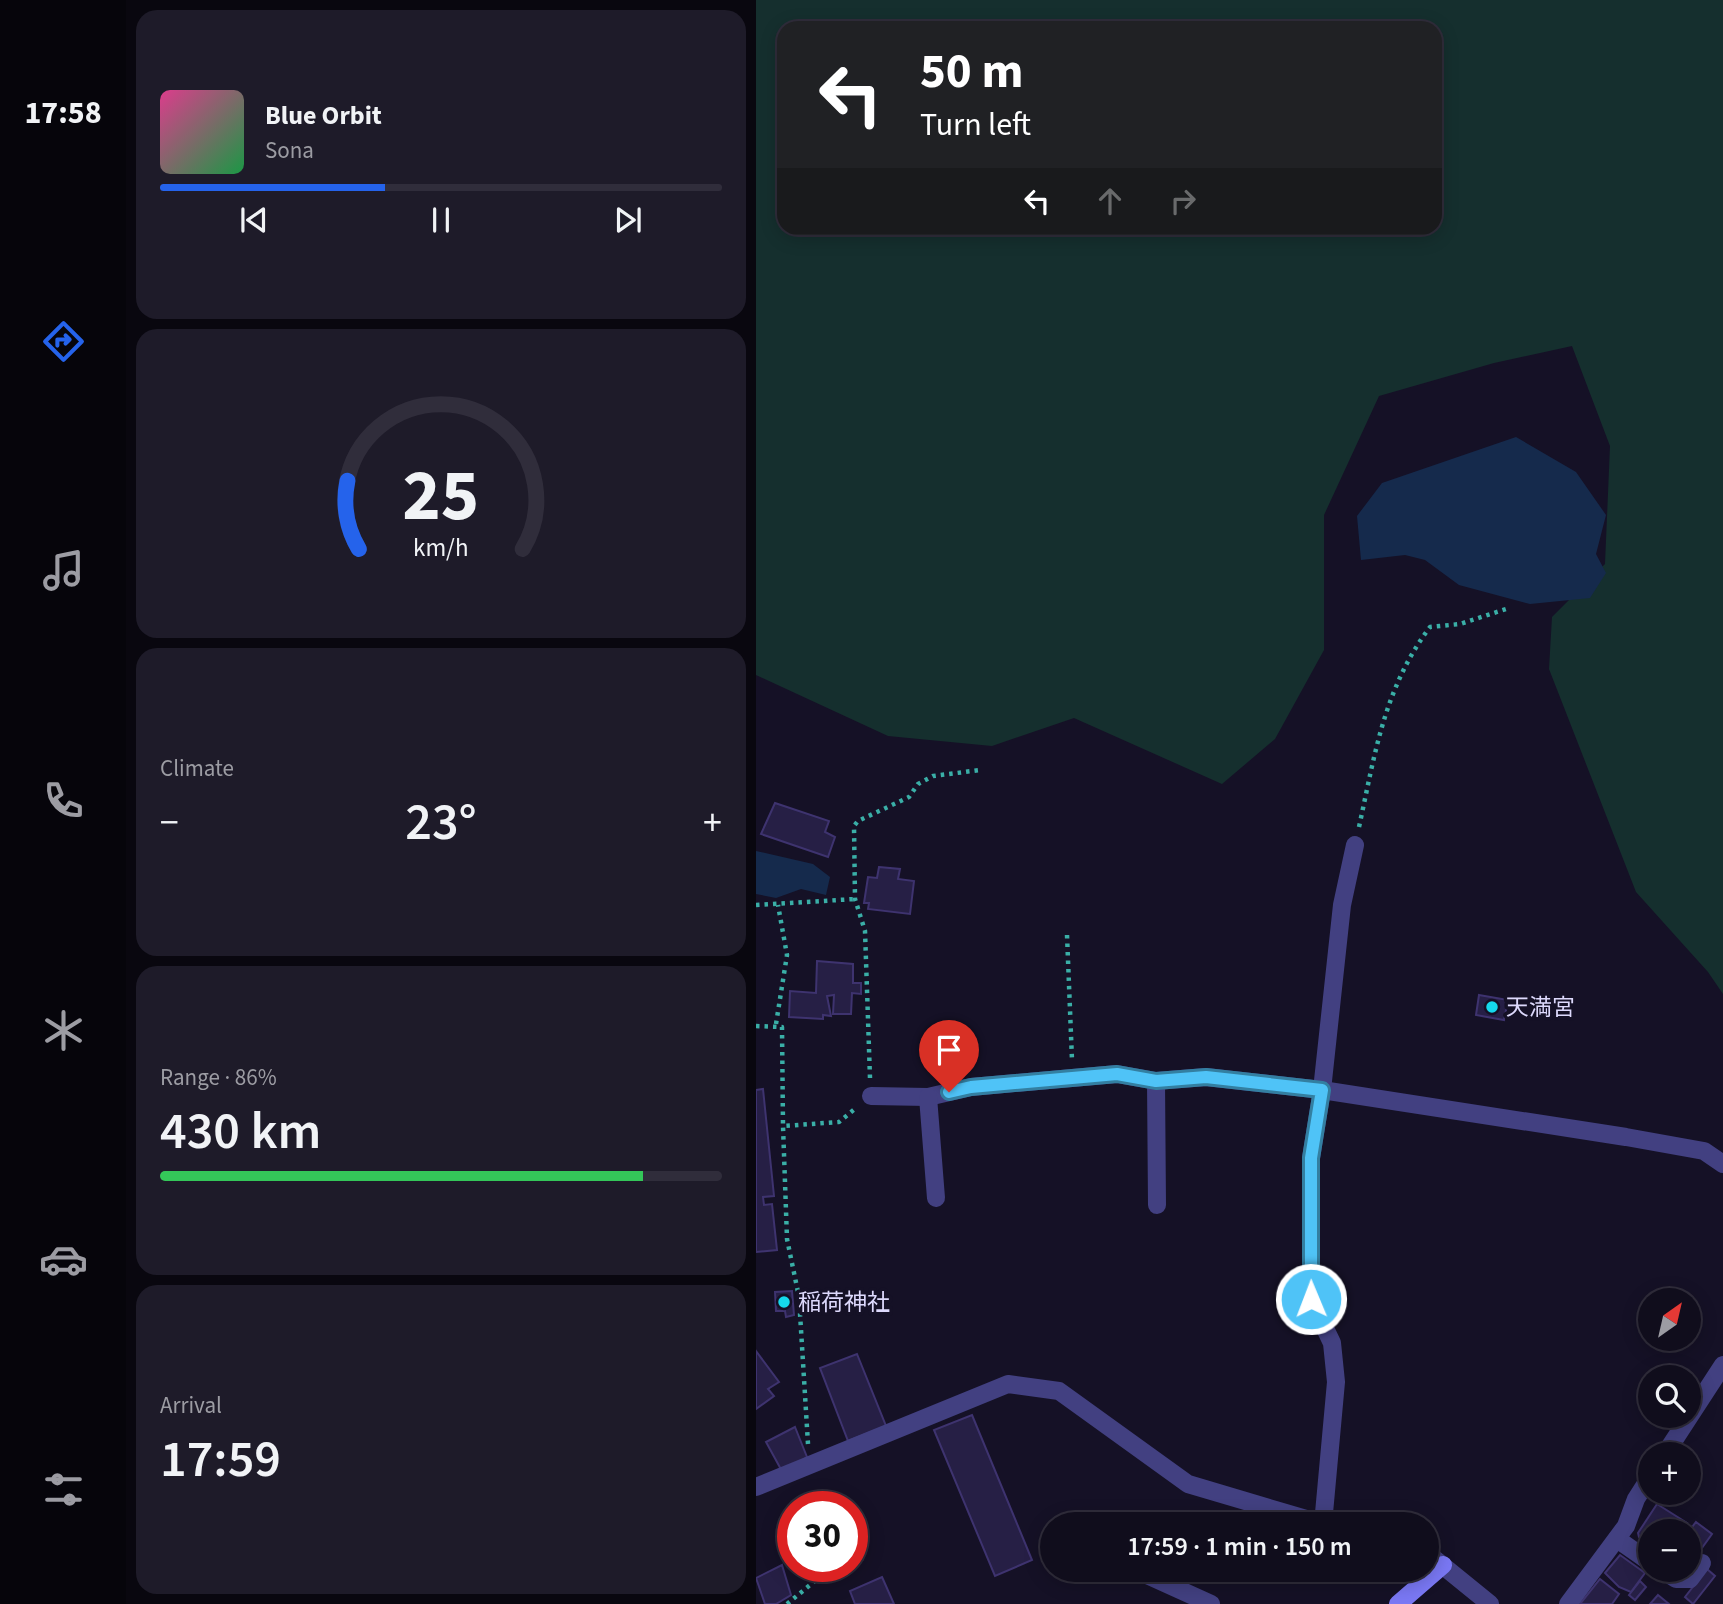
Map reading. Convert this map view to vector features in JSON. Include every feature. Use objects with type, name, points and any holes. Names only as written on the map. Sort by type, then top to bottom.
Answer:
[{"type":"street","points":[[1324,1512],[1336,1382],[1332,1343],[1311,1299],[1311,1158],[1322,1090],[1342,905],[1355,845]]},
{"type":"street","points":[[870,1096],[928,1097],[971,1087],[1117,1074],[1156,1081],[1206,1077],[1322,1090],[1626,1137],[1704,1152],[1723,1164]]},
{"type":"street","points":[[1156,1081],[1157,1205]]},
{"type":"street","points":[[928,1097],[936,1198]]},
{"type":"street","points":[[1673,1442],[1723,1365]]},
{"type":"street","points":[[756,1487],[1008,1384],[1059,1391],[1188,1484],[1282,1512]]},
{"type":"street","points":[[1568,1604],[1617,1539],[1638,1500]]},
{"type":"street","points":[[1617,1539],[1638,1554]]},
{"type":"street","points":[[1439,1562],[1490,1604]]},
{"type":"street","points":[[1398,1604],[1443,1565]]},
{"type":"street","points":[[1162,1582],[1211,1604]]},
{"type":"path","points":[[1355,845],[1386,706],[1422,638],[1430,627],[1460,624],[1506,609]]},
{"type":"path","points":[[783,1126],[839,1122],[870,1096],[864,931],[855,899],[856,848],[852,832],[858,821],[909,797],[918,784],[933,776],[980,770]]},
{"type":"path","points":[[756,905],[855,899]]},
{"type":"path","points":[[776,1024],[787,955],[778,905]]},
{"type":"path","points":[[1067,935],[1072,1078]]},
{"type":"path","points":[[756,1026],[776,1024],[782,1027],[787,1239],[799,1297],[810,1466]]},
{"type":"path","points":[[787,1604],[814,1582]]},
{"type":"green space","points":[[756,0],[1723,0],[1723,994],[1708,972],[1636,892],[1549,669],[1552,617],[1605,564],[1610,446],[1572,346],[1494,363],[1379,396],[1324,515],[1324,650],[1275,739],[1222,784],[1074,718],[992,746],[888,736],[756,675]]},
{"type":"water","points":[[1516,437],[1576,472],[1606,515],[1596,554],[1606,573],[1590,598],[1530,604],[1459,585],[1425,560],[1405,555],[1361,560],[1357,516],[1382,483]]},
{"type":"water","points":[[756,851],[813,864],[830,877],[826,895],[801,889],[776,898],[756,894]]},
{"type":"building","points":[[775,803],[829,821],[825,832],[835,837],[828,857],[761,834]]},
{"type":"building","points":[[879,867],[900,869],[898,879],[914,881],[910,914],[868,909],[869,903],[864,903],[868,877],[877,878]]},
{"type":"building","points":[[817,961],[853,964],[853,983],[861,983],[861,994],[852,993],[851,1014],[833,1014],[834,995],[827,996],[831,1016],[823,1015],[823,1019],[789,1017],[790,991],[816,993]]},
{"type":"building","name":"天満宮","points":[[1479,995],[1508,1000],[1504,1020],[1476,1015]]},
{"type":"building","points":[[763,1089],[774,1196],[763,1197],[764,1205],[772,1204],[777,1250],[756,1252],[756,1090]]},
{"type":"building","name":"稲荷神社","points":[[792,1291],[794,1315],[786,1317],[785,1311],[776,1311],[775,1292]]},
{"type":"building","points":[[756,1351],[779,1382],[768,1389],[774,1396],[756,1409]]},
{"type":"building","points":[[857,1354],[886,1426],[848,1441],[820,1368]]},
{"type":"building","points":[[972,1415],[1032,1560],[995,1576],[934,1430]]},
{"type":"building","points":[[795,1427],[807,1457],[783,1473],[766,1442]]},
{"type":"building","points":[[1659,1505],[1681,1519],[1647,1519]]},
{"type":"building","points":[[1701,1526],[1712,1534],[1701,1549]]},
{"type":"building","points":[[1620,1555],[1638,1568],[1638,1582],[1631,1592],[1619,1587],[1605,1573]]},
{"type":"building","points":[[777,1568],[777,1582],[787,1582],[791,1595],[776,1604],[765,1604],[756,1578]]},
{"type":"building","points":[[1707,1569],[1715,1576],[1693,1604],[1685,1597],[1697,1582],[1701,1582],[1701,1577]]},
{"type":"building","points":[[882,1577],[894,1604],[855,1604],[850,1591]]},
{"type":"building","points":[[1600,1579],[1619,1594],[1612,1604],[1580,1604]]},
{"type":"building","points":[[1639,1582],[1646,1587],[1635,1600],[1629,1595]]},
{"type":"building","points":[[1658,1595],[1669,1604],[1650,1604]]},
{"type":"place","name":"天満宮","points":[[1492,1007]]},
{"type":"place","name":"稲荷神社","points":[[784,1302]]},
{"type":"route","points":[[949,1092],[971,1087],[1117,1074],[1156,1081],[1206,1077],[1322,1090],[1311,1158],[1311,1299]]}]
